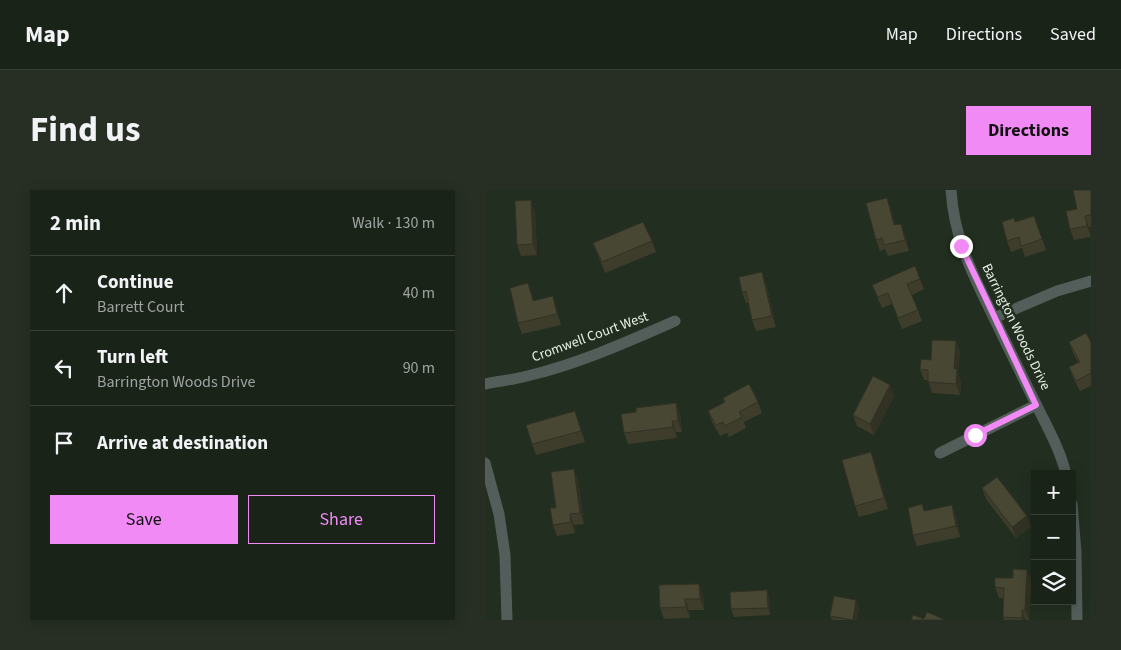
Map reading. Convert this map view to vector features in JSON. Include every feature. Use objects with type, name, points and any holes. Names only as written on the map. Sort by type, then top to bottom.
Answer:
[{"type":"street","name":"Barrington Woods Drive","points":[[951,190],[953,215],[961,246],[1054,440],[1065,470]]},
{"type":"street","points":[[994,318],[1057,292],[1091,281]]},
{"type":"street","name":"Cromwell Court West","points":[[485,384],[526,377],[566,365],[611,349],[675,320]]},
{"type":"street","points":[[940,453],[1036,405]]},
{"type":"street","points":[[485,462],[499,514],[505,555],[507,620]]},
{"type":"street","points":[[1073,515],[1076,552],[1077,620]]},
{"type":"building","points":[[1073,190],[1091,190],[1091,215],[1085,216],[1087,226],[1070,229],[1066,211],[1077,209]]},
{"type":"building","points":[[887,198],[894,225],[901,224],[905,240],[884,245],[882,238],[876,240],[866,203]]},
{"type":"building","points":[[531,200],[533,244],[517,245],[515,201]]},
{"type":"building","points":[[1034,216],[1042,239],[1021,246],[1019,237],[1007,241],[1002,222],[1014,218],[1015,222]]},
{"type":"building","points":[[643,222],[652,241],[602,262],[593,243]]},
{"type":"building","points":[[915,266],[920,279],[907,284],[918,310],[898,318],[888,293],[878,297],[872,285]]},
{"type":"building","points":[[762,272],[772,316],[752,320],[746,291],[742,292],[739,277]]},
{"type":"building","points":[[528,283],[533,301],[553,296],[557,314],[518,323],[510,288]]},
{"type":"building","points":[[1086,333],[1091,342],[1091,373],[1076,381],[1069,367],[1080,362],[1069,342]]},
{"type":"building","points":[[932,340],[956,341],[954,369],[957,369],[956,384],[928,382],[928,370],[920,369],[921,359],[931,360]]},
{"type":"building","points":[[873,376],[890,385],[870,424],[853,415]]},
{"type":"building","points":[[749,384],[758,402],[739,412],[742,417],[725,426],[723,422],[716,425],[708,411],[725,402],[723,398]]},
{"type":"building","points":[[676,403],[678,421],[672,421],[673,427],[624,433],[621,414],[636,412],[636,408]]},
{"type":"building","points":[[575,411],[581,431],[532,444],[526,425]]},
{"type":"building","points":[[871,452],[884,498],[855,506],[842,460]]},
{"type":"building","points":[[574,469],[580,513],[570,514],[571,522],[553,525],[550,508],[556,508],[551,472]]},
{"type":"building","points":[[997,477],[1027,516],[1012,527],[982,488]]},
{"type":"building","points":[[922,504],[924,511],[952,505],[956,526],[913,535],[908,508]]},
{"type":"building","points":[[1013,569],[1027,570],[1025,610],[1022,610],[1022,618],[1003,617],[1004,588],[995,587],[995,578],[1013,578]]},
{"type":"building","points":[[699,584],[700,599],[685,599],[686,607],[660,608],[659,585]]},
{"type":"building","points":[[767,590],[768,608],[731,609],[730,592]]},
{"type":"building","points":[[834,596],[856,600],[853,620],[830,616]]},
{"type":"building","points":[[927,612],[943,619],[911,620],[913,615],[924,619]]},
{"type":"route","points":[[961,246],[1036,405],[975,435]]}]
